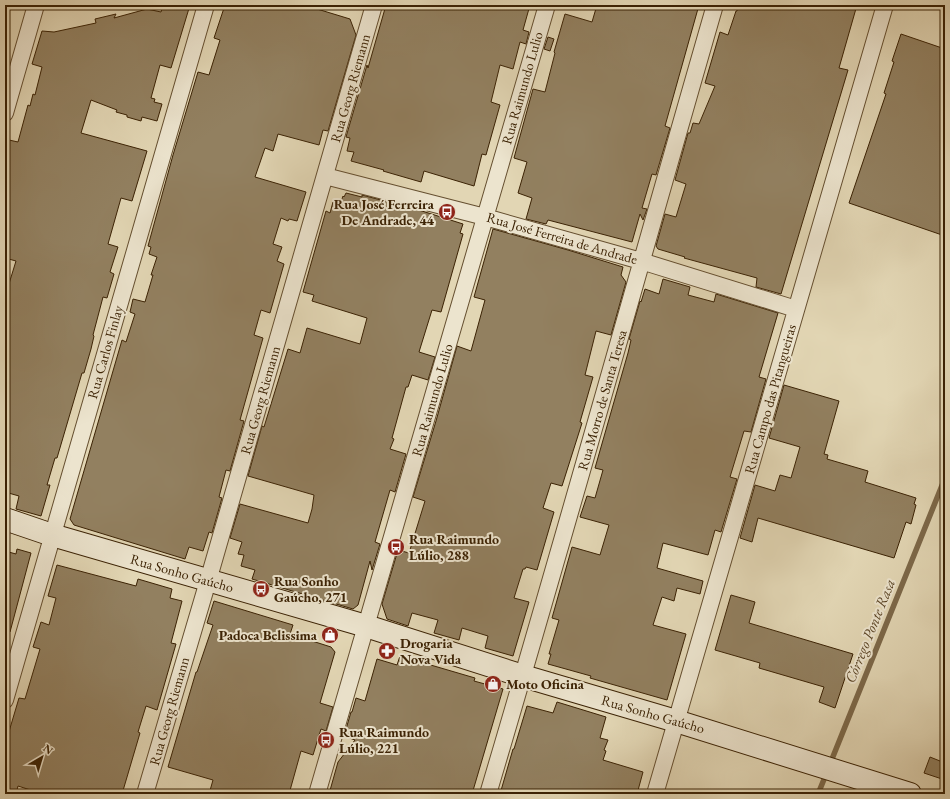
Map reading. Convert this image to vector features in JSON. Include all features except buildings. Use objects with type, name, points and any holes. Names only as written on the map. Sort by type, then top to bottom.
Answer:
[{"type":"street","points":[[5,114],[36,5]]},
{"type":"street","name":"Rua Carlos Finlay","points":[[5,700],[206,5]]},
{"type":"street","name":"Rua Raimundo Lulio","points":[[317,794],[547,5]]},
{"type":"street","name":"Rua Morro de Santa Teresa","points":[[488,794],[641,260],[716,5]]},
{"type":"street","name":"Rua Campo das Pitangueiras","points":[[655,794],[885,5]]},
{"type":"street","name":"Rua Georg Riemann","points":[[145,794],[325,176],[368,6]]},
{"type":"street","name":"Rua José Ferreira de Andrade","points":[[325,176],[485,217],[641,260],[796,310]]},
{"type":"street","name":"Rua Sonho Gaúcho","points":[[5,519],[52,535],[366,626],[523,676],[676,721],[910,794]]},
{"type":"waterway","name":"Córrego Ponte Rasa","points":[[830,764],[945,478]]},
{"type":"waterway","name":"Córrego Ponte Rasa","points":[[818,794],[827,772]]},
{"type":"place","name":"Rua José Ferreira De Andrade, 44","points":[[447,212]]},
{"type":"place","name":"Rua Raimundo Lúlio, 288","points":[[396,547]]},
{"type":"place","name":"Rua Sonho Gaúcho, 271","points":[[261,589]]},
{"type":"place","name":"Padoca Belissima","points":[[330,635]]},
{"type":"place","name":"Drogaria Nova Vida","points":[[387,651]]},
{"type":"place","name":"Moto Oficina","points":[[493,684]]},
{"type":"place","name":"Rua Raimundo Lúlio, 221","points":[[326,740]]}]
